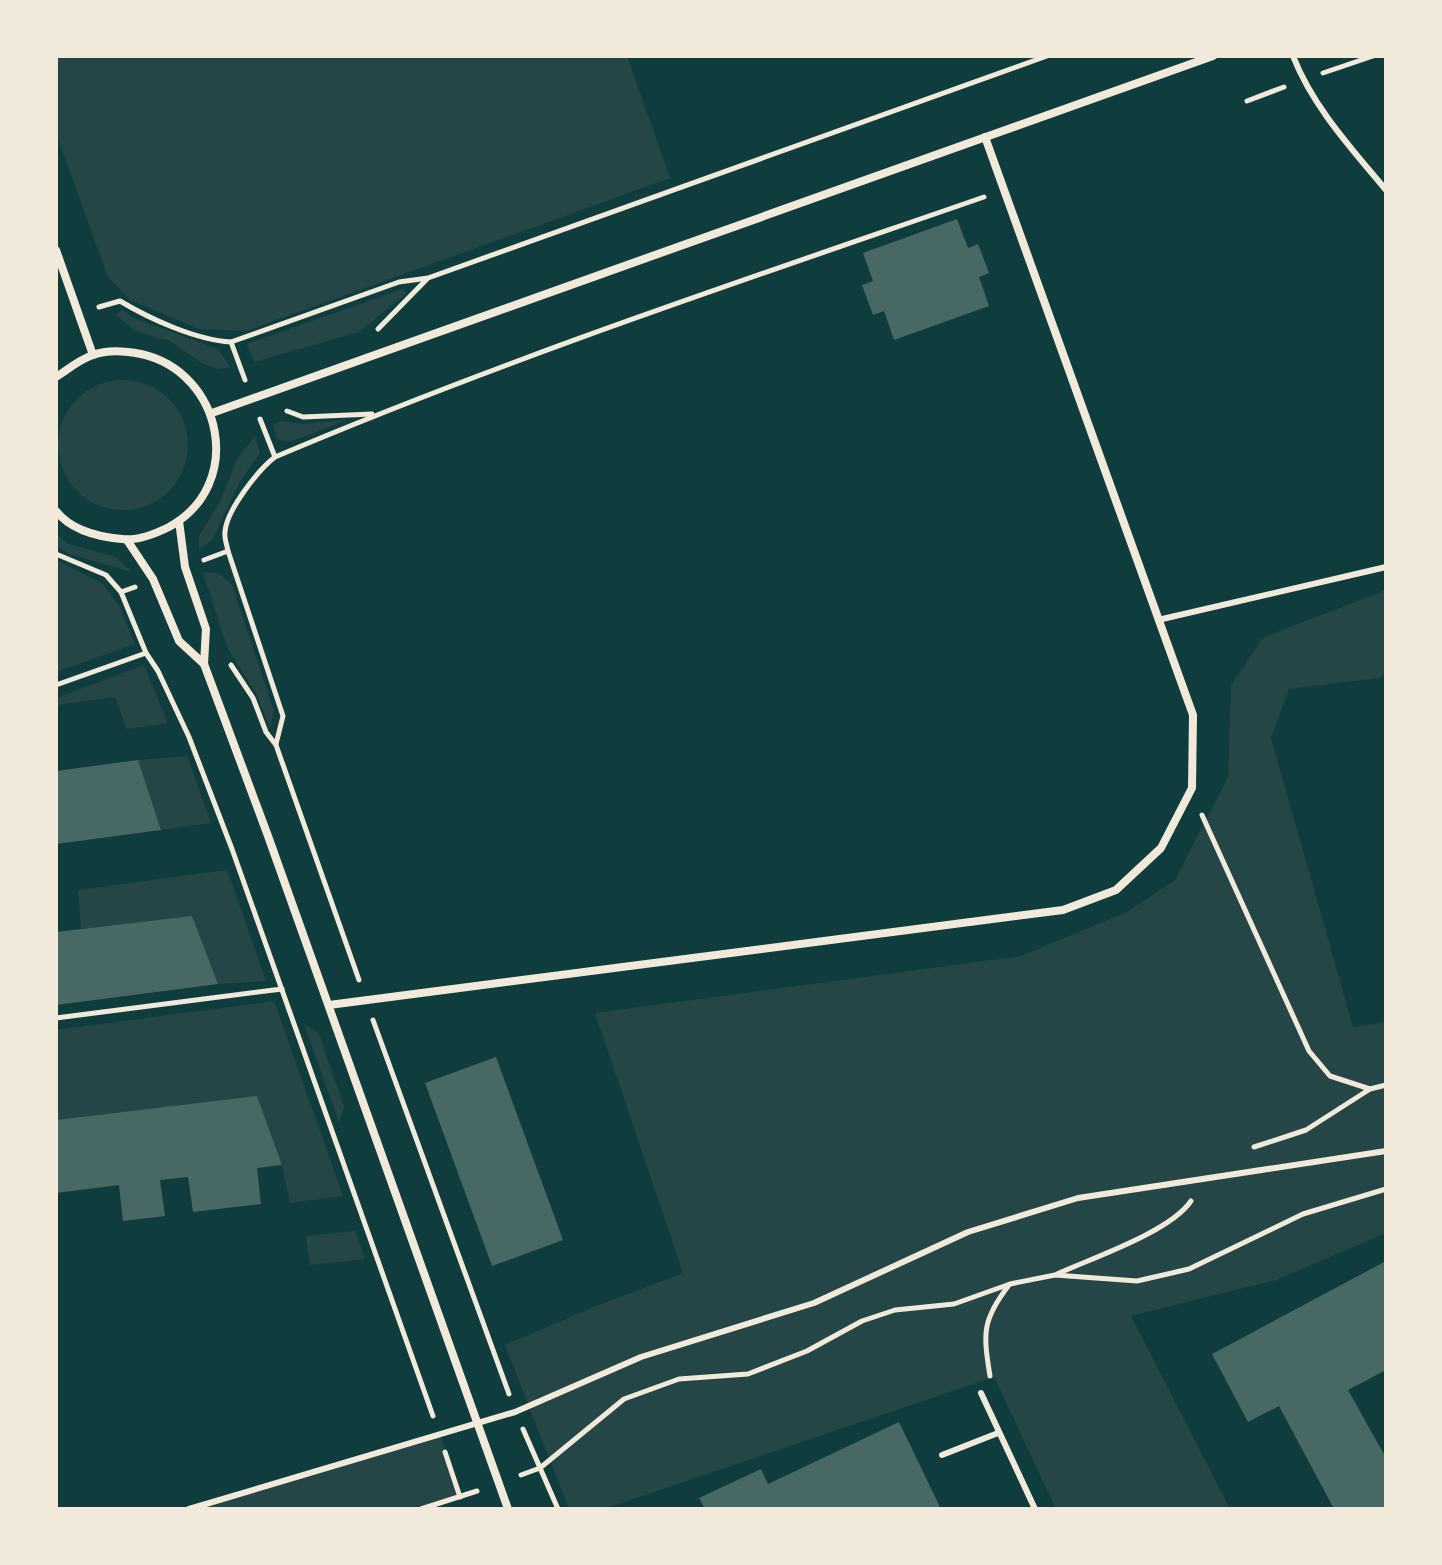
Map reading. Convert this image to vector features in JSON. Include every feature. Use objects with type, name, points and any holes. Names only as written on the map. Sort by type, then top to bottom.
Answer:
[{"type":"street","points":[[212,413],[1213,56]]},
{"type":"street","points":[[329,1005],[1063,910],[1116,890],[1161,848],[1192,788],[1193,715],[985,137]]},
{"type":"street","points":[[56,250],[93,355]]},
{"type":"street","points":[[56,377],[93,355],[124,350],[160,358],[193,382],[212,413],[217,445],[212,475],[198,502],[179,521],[154,534],[127,540],[92,535],[56,511]]},
{"type":"street","points":[[179,521],[185,567],[206,629],[204,664],[508,1509]]},
{"type":"street","points":[[127,540],[153,579],[179,641],[204,664]]},
{"type":"lane","points":[[1293,56],[1303,80],[1332,124],[1386,190]]},
{"type":"lane","points":[[1158,620],[1386,567]]},
{"type":"lane","points":[[189,1509],[515,1412],[641,1357],[814,1303],[968,1232],[1078,1198],[1386,1151]]},
{"type":"lane","points":[[981,1393],[1035,1509]]},
{"type":"lane","points":[[942,1455],[998,1433]]},
{"type":"path","points":[[79,314],[120,301],[140,313],[214,341],[231,342],[399,282],[428,278],[1047,56]]},
{"type":"path","points":[[276,745],[283,716],[228,551],[224,530],[246,487],[261,468],[275,457],[377,414],[1004,190]]},
{"type":"path","points":[[374,333],[428,278]]},
{"type":"path","points":[[231,342],[275,457]]},
{"type":"path","points":[[252,398],[303,417],[377,414]]},
{"type":"path","points":[[185,567],[228,551]]},
{"type":"path","points":[[56,554],[106,575],[121,592],[146,653],[158,671],[189,737],[282,989],[460,1497]]},
{"type":"path","points":[[121,592],[153,579]]},
{"type":"path","points":[[206,629],[241,678],[253,698],[266,732],[276,745],[515,1412],[558,1509]]},
{"type":"path","points":[[56,685],[146,653]]},
{"type":"path","points":[[1192,788],[1212,841],[1309,1051],[1330,1076],[1370,1089]]},
{"type":"path","points":[[56,1018],[282,989]]},
{"type":"path","points":[[421,1509],[540,1468],[624,1399],[679,1379],[748,1374],[807,1351],[862,1321],[895,1310],[954,1304],[1010,1284],[1055,1275],[1137,1281],[1189,1269],[1303,1214],[1386,1189]]},
{"type":"path","points":[[981,1393],[991,1386],[984,1339],[991,1309],[1010,1284]]},
{"type":"shaded area","points":[[56,56],[627,56],[670,178],[246,331],[199,329],[130,300],[108,277],[56,133]]},
{"type":"shaded area","points":[[402,289],[407,293],[359,332],[254,362],[247,344]]},
{"type":"shaded area","points":[[122,310],[134,318],[218,349],[230,367],[216,369],[170,341],[135,331],[116,315]]},
{"type":"shaded area","points":[[123,380],[148,385],[169,399],[183,420],[188,445],[183,470],[169,491],[148,505],[123,510],[98,505],[77,491],[63,470],[58,445],[63,420],[77,399],[98,385]]},
{"type":"shaded area","points":[[348,420],[289,442],[277,439],[273,425],[281,421],[302,424]]},
{"type":"shaded area","points":[[255,436],[260,453],[239,483],[213,539],[199,550],[199,536],[220,502],[237,459]]},
{"type":"shaded area","points":[[56,534],[69,544],[116,557],[132,572],[69,554],[56,546]]},
{"type":"shaded area","points":[[56,560],[103,584],[120,607],[135,644],[56,672]]},
{"type":"shaded area","points":[[203,573],[218,573],[232,585],[274,711],[270,729],[257,695],[228,649]]},
{"type":"shaded area","points":[[1386,590],[1386,672],[1379,678],[1289,689],[1271,738],[1353,1027],[1386,1022],[1386,1233],[1276,1280],[1131,1316],[1230,1509],[1056,1509],[994,1377],[604,1509],[569,1509],[505,1345],[683,1273],[595,1013],[1021,956],[1127,912],[1175,880],[1228,777],[1231,685],[1264,637]]},
{"type":"shaded area","points":[[144,665],[168,723],[127,729],[115,697],[56,705],[56,698]]},
{"type":"shaded area","points":[[187,756],[211,823],[161,830],[138,760]]},
{"type":"shaded area","points":[[227,870],[266,981],[218,984],[192,917],[81,929],[78,890]]},
{"type":"shaded area","points":[[274,1001],[343,1196],[290,1203],[282,1165],[257,1096],[56,1120],[56,1030]]},
{"type":"shaded area","points":[[304,1024],[319,1034],[344,1107],[339,1123]]},
{"type":"shaded area","points":[[355,1231],[365,1259],[310,1265],[306,1236]]},
{"type":"shaded area","points":[[440,1435],[460,1497],[421,1509],[189,1509]]},
{"type":"building","points":[[957,219],[968,248],[978,244],[989,273],[979,277],[989,306],[894,340],[884,311],[873,315],[862,285],[873,281],[863,253]]},
{"type":"building","points":[[138,760],[161,830],[56,844],[56,771]]},
{"type":"building","points":[[192,916],[218,984],[56,1005],[56,932]]},
{"type":"building","points":[[496,1057],[563,1240],[492,1266],[425,1083]]},
{"type":"building","points":[[257,1096],[282,1165],[257,1168],[261,1204],[193,1212],[188,1177],[160,1180],[165,1216],[123,1221],[119,1185],[56,1193],[56,1120]]},
{"type":"building","points":[[1386,1261],[1386,1370],[1348,1390],[1386,1458],[1386,1509],[1334,1509],[1279,1406],[1248,1422],[1212,1354]]},
{"type":"building","points":[[899,1422],[941,1509],[705,1509],[699,1498],[761,1469],[768,1484]]}]
